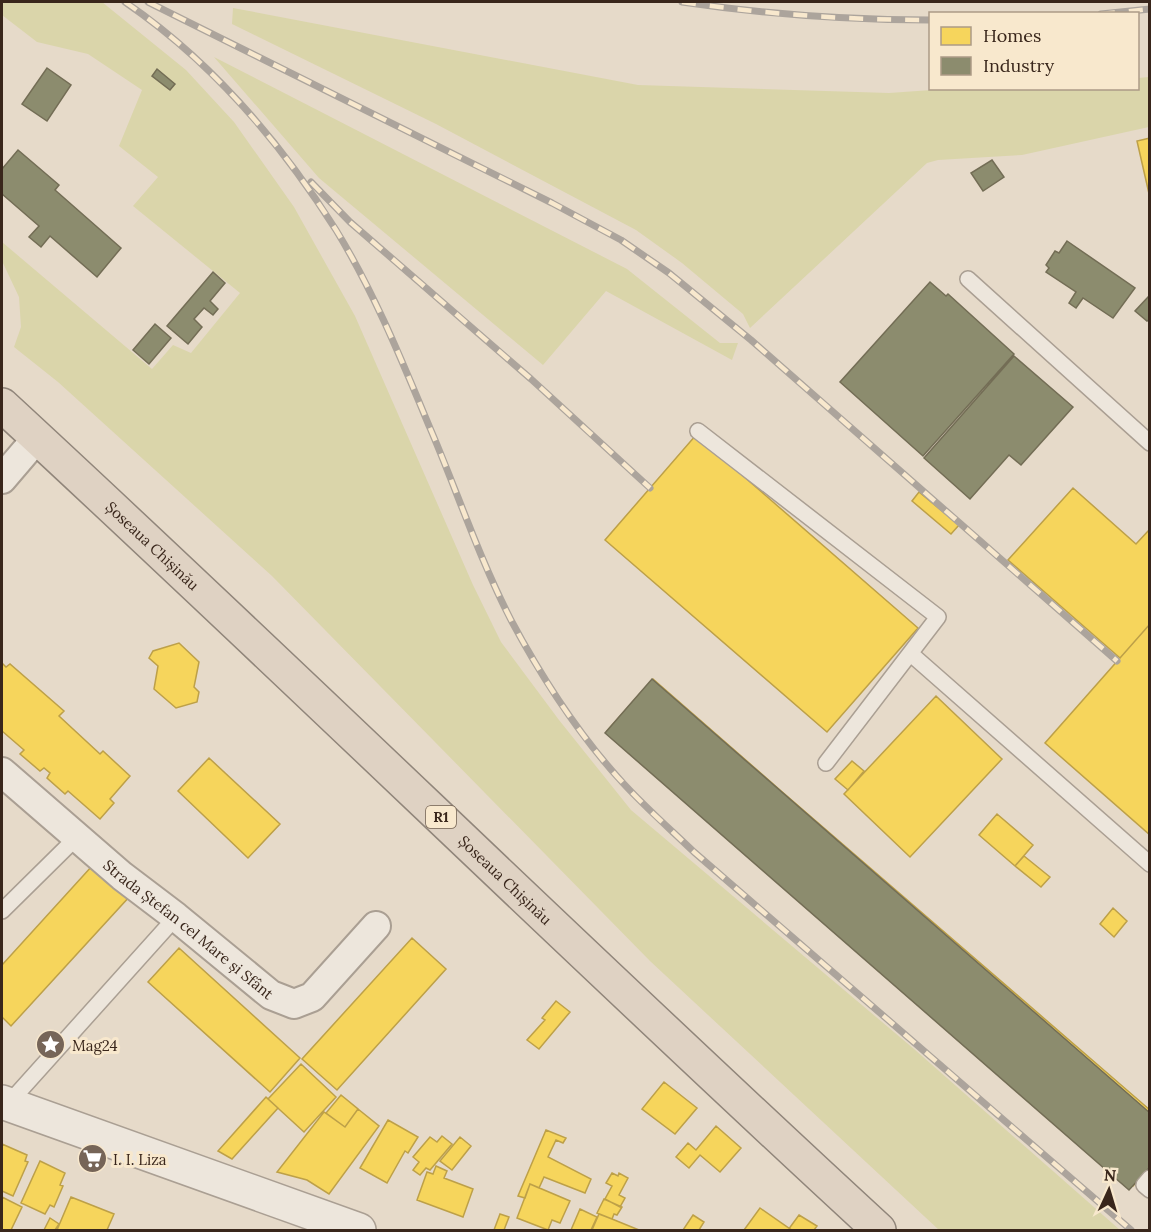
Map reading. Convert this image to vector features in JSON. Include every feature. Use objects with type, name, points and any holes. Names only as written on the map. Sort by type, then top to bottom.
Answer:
[{"type":"highway","name":"Șoseaua Chișinău","points":[[2,405],[243,628],[622,992],[879,1230]]},
{"type":"street","points":[[2,479],[37,438]]},
{"type":"street","name":"Strada Ștefan cel Mare și Sfânt","points":[[2,772],[123,876],[176,916],[271,995],[294,1004],[312,997],[376,926]]},
{"type":"street","points":[[5,1103],[359,1230]]},
{"type":"lane","points":[[968,279],[1149,443]]},
{"type":"lane","points":[[698,430],[938,617],[826,763]]},
{"type":"lane","points":[[911,654],[1149,864]]},
{"type":"lane","points":[[2,911],[77,837]]},
{"type":"lane","points":[[5,1103],[176,916]]},
{"type":"lane","points":[[1149,1178],[1144,1185],[1149,1190]]},
{"type":"shaded area","points":[[2,2],[102,2],[186,70],[234,122],[294,207],[355,316],[473,585],[501,642],[559,720],[631,810],[914,1049],[1120,1230],[939,1230],[650,961],[272,576],[58,382],[14,347],[21,327],[19,297],[2,261],[2,242],[152,369],[173,345],[191,353],[240,293],[133,206],[158,177],[119,146],[142,90],[88,54],[37,42],[2,15]]},
{"type":"shaded area","points":[[233,8],[638,85],[889,93],[932,90],[1139,90],[1139,78],[1149,77],[1149,127],[1022,155],[938,160],[927,163],[750,328],[743,314],[682,263],[636,230],[436,124],[232,24]]},
{"type":"shaded area","points":[[214,57],[627,269],[720,343],[738,343],[732,360],[606,291],[543,365],[319,178]]},
{"type":"building: Homes","points":[[1150,138],[1150,198],[1137,141]]},
{"type":"building: Homes","points":[[696,435],[918,628],[827,732],[605,540]]},
{"type":"building: Homes","points":[[1073,488],[1136,544],[1150,529],[1150,624],[1120,658],[1008,560]]},
{"type":"building: Homes","points":[[919,492],[959,525],[951,534],[912,501]]},
{"type":"building: Homes","points":[[1150,624],[1150,835],[1045,743]]},
{"type":"building: Homes","points":[[179,643],[199,662],[194,687],[199,692],[197,702],[176,708],[154,689],[158,666],[149,658],[153,651]]},
{"type":"building: Homes","points":[[2,663],[6,667],[10,664],[64,711],[59,716],[100,754],[103,751],[130,776],[110,799],[114,803],[100,819],[68,791],[65,794],[47,778],[50,773],[44,768],[40,771],[20,754],[24,750],[2,731]]},
{"type":"building: Homes","points":[[653,679],[780,790],[735,842],[607,731]]},
{"type":"building: Homes","points":[[936,696],[1002,759],[910,857],[844,794]]},
{"type":"building: Homes","points":[[209,758],[280,824],[248,858],[178,791]]},
{"type":"building: Homes","points":[[852,761],[864,771],[848,790],[835,779]]},
{"type":"building: Homes","points":[[780,790],[1150,1110],[1150,1167],[1133,1186],[735,842]]},
{"type":"building: Homes","points":[[997,814],[1033,845],[1015,866],[979,835]]},
{"type":"building: Homes","points":[[1024,856],[1050,877],[1041,887],[1015,866]]},
{"type":"building: Homes","points":[[92,866],[130,896],[11,1026],[2,1017],[2,965]]},
{"type":"building: Homes","points":[[1113,908],[1127,921],[1114,937],[1100,924]]},
{"type":"building: Homes","points":[[412,938],[446,969],[337,1090],[302,1059]]},
{"type":"building: Homes","points":[[179,948],[300,1058],[270,1092],[148,982]]},
{"type":"building: Homes","points":[[556,1001],[570,1012],[539,1049],[527,1040],[545,1020],[542,1018]]},
{"type":"building: Homes","points":[[301,1064],[336,1097],[304,1132],[268,1099]]},
{"type":"building: Homes","points":[[664,1082],[697,1108],[675,1134],[642,1109]]},
{"type":"building: Homes","points":[[341,1095],[358,1109],[345,1127],[326,1113]]},
{"type":"building: Homes","points":[[266,1097],[278,1108],[232,1159],[218,1151]]},
{"type":"building: Homes","points":[[358,1109],[379,1126],[329,1194],[307,1180],[277,1172],[324,1112],[345,1127]]},
{"type":"building: Homes","points":[[388,1120],[418,1137],[408,1153],[405,1151],[387,1183],[360,1168]]},
{"type":"building: Homes","points":[[716,1126],[741,1148],[720,1172],[700,1155],[689,1168],[676,1157],[688,1143],[696,1150]]},
{"type":"building: Homes","points":[[546,1130],[566,1138],[563,1143],[556,1140],[548,1157],[591,1179],[585,1193],[544,1177],[539,1188],[530,1184],[525,1198],[518,1196]]},
{"type":"building: Homes","points":[[442,1136],[452,1144],[430,1170],[426,1168],[420,1175],[413,1170],[419,1162],[413,1157],[430,1137],[437,1142]]},
{"type":"building: Homes","points":[[460,1137],[471,1146],[452,1170],[440,1161]]},
{"type":"building: Homes","points":[[2,1144],[27,1155],[25,1161],[28,1162],[13,1196],[2,1191]]},
{"type":"building: Homes","points":[[40,1161],[65,1173],[60,1185],[63,1186],[54,1207],[50,1205],[45,1214],[21,1203]]},
{"type":"building: Homes","points":[[436,1166],[447,1171],[444,1178],[473,1189],[463,1217],[417,1200],[427,1172],[433,1174]]},
{"type":"building: Homes","points":[[612,1173],[618,1176],[619,1173],[628,1178],[619,1195],[625,1198],[620,1207],[605,1199],[612,1186],[606,1183]]},
{"type":"building: Homes","points":[[530,1184],[570,1201],[560,1223],[552,1220],[548,1230],[517,1218]]},
{"type":"building: Homes","points":[[2,1197],[22,1207],[11,1230],[2,1230]]},
{"type":"building: Homes","points":[[71,1197],[114,1214],[107,1230],[57,1230]]},
{"type":"building: Homes","points":[[604,1199],[622,1207],[612,1219],[597,1213]]},
{"type":"building: Homes","points":[[760,1208],[790,1229],[744,1230]]},
{"type":"building: Homes","points":[[580,1209],[597,1217],[591,1230],[571,1230]]},
{"type":"building: Homes","points":[[500,1214],[509,1217],[504,1230],[494,1230]]},
{"type":"building: Homes","points":[[599,1214],[612,1219],[639,1230],[592,1230]]},
{"type":"building: Homes","points":[[693,1215],[704,1222],[699,1230],[683,1230]]},
{"type":"building: Homes","points":[[799,1215],[817,1226],[814,1230],[788,1230]]},
{"type":"building: Homes","points":[[50,1218],[59,1224],[55,1230],[44,1230]]},
{"type":"building: Industry","points":[[47,68],[71,85],[47,121],[22,104]]},
{"type":"building: Industry","points":[[157,69],[175,84],[170,90],[152,76]]},
{"type":"building: Industry","points":[[18,150],[59,185],[55,190],[121,248],[97,277],[50,236],[41,247],[29,237],[39,226],[2,194],[2,169]]},
{"type":"building: Industry","points":[[992,160],[1004,177],[983,191],[971,173]]},
{"type":"building: Industry","points":[[1067,241],[1135,288],[1113,318],[1083,298],[1076,308],[1069,303],[1076,292],[1046,272],[1049,268],[1046,265],[1055,251],[1059,253]]},
{"type":"building: Industry","points":[[213,272],[225,283],[210,301],[218,309],[213,315],[204,308],[194,319],[202,327],[188,344],[167,326]]},
{"type":"building: Industry","points":[[930,282],[946,296],[948,294],[1014,354],[923,456],[840,382]]},
{"type":"building: Industry","points":[[1150,295],[1150,319],[1147,321],[1135,311]]},
{"type":"building: Industry","points":[[155,324],[171,338],[149,364],[133,350]]},
{"type":"building: Industry","points":[[1014,356],[1073,407],[1021,465],[1009,455],[970,499],[924,458]]},
{"type":"building: Industry","points":[[652,679],[1150,1113],[1150,1167],[1129,1190],[605,733]]},
{"type":"railway","points":[[125,2],[186,50],[242,105],[292,166],[336,230],[387,327],[489,573],[511,620],[535,663],[591,745],[640,801],[694,852],[1131,1230]]},
{"type":"railway","points":[[148,2],[552,203],[621,240],[669,273],[751,340],[1117,661]]},
{"type":"railway","points":[[682,2],[806,15],[929,20]]},
{"type":"railway","points":[[1121,12],[1150,9]]},
{"type":"railway","points":[[311,182],[350,222],[531,379],[650,488]]},
{"type":"place","name":"Mag24","points":[[51,1045]]},
{"type":"place","name":"I. I. Liza","points":[[92,1159]]}]
